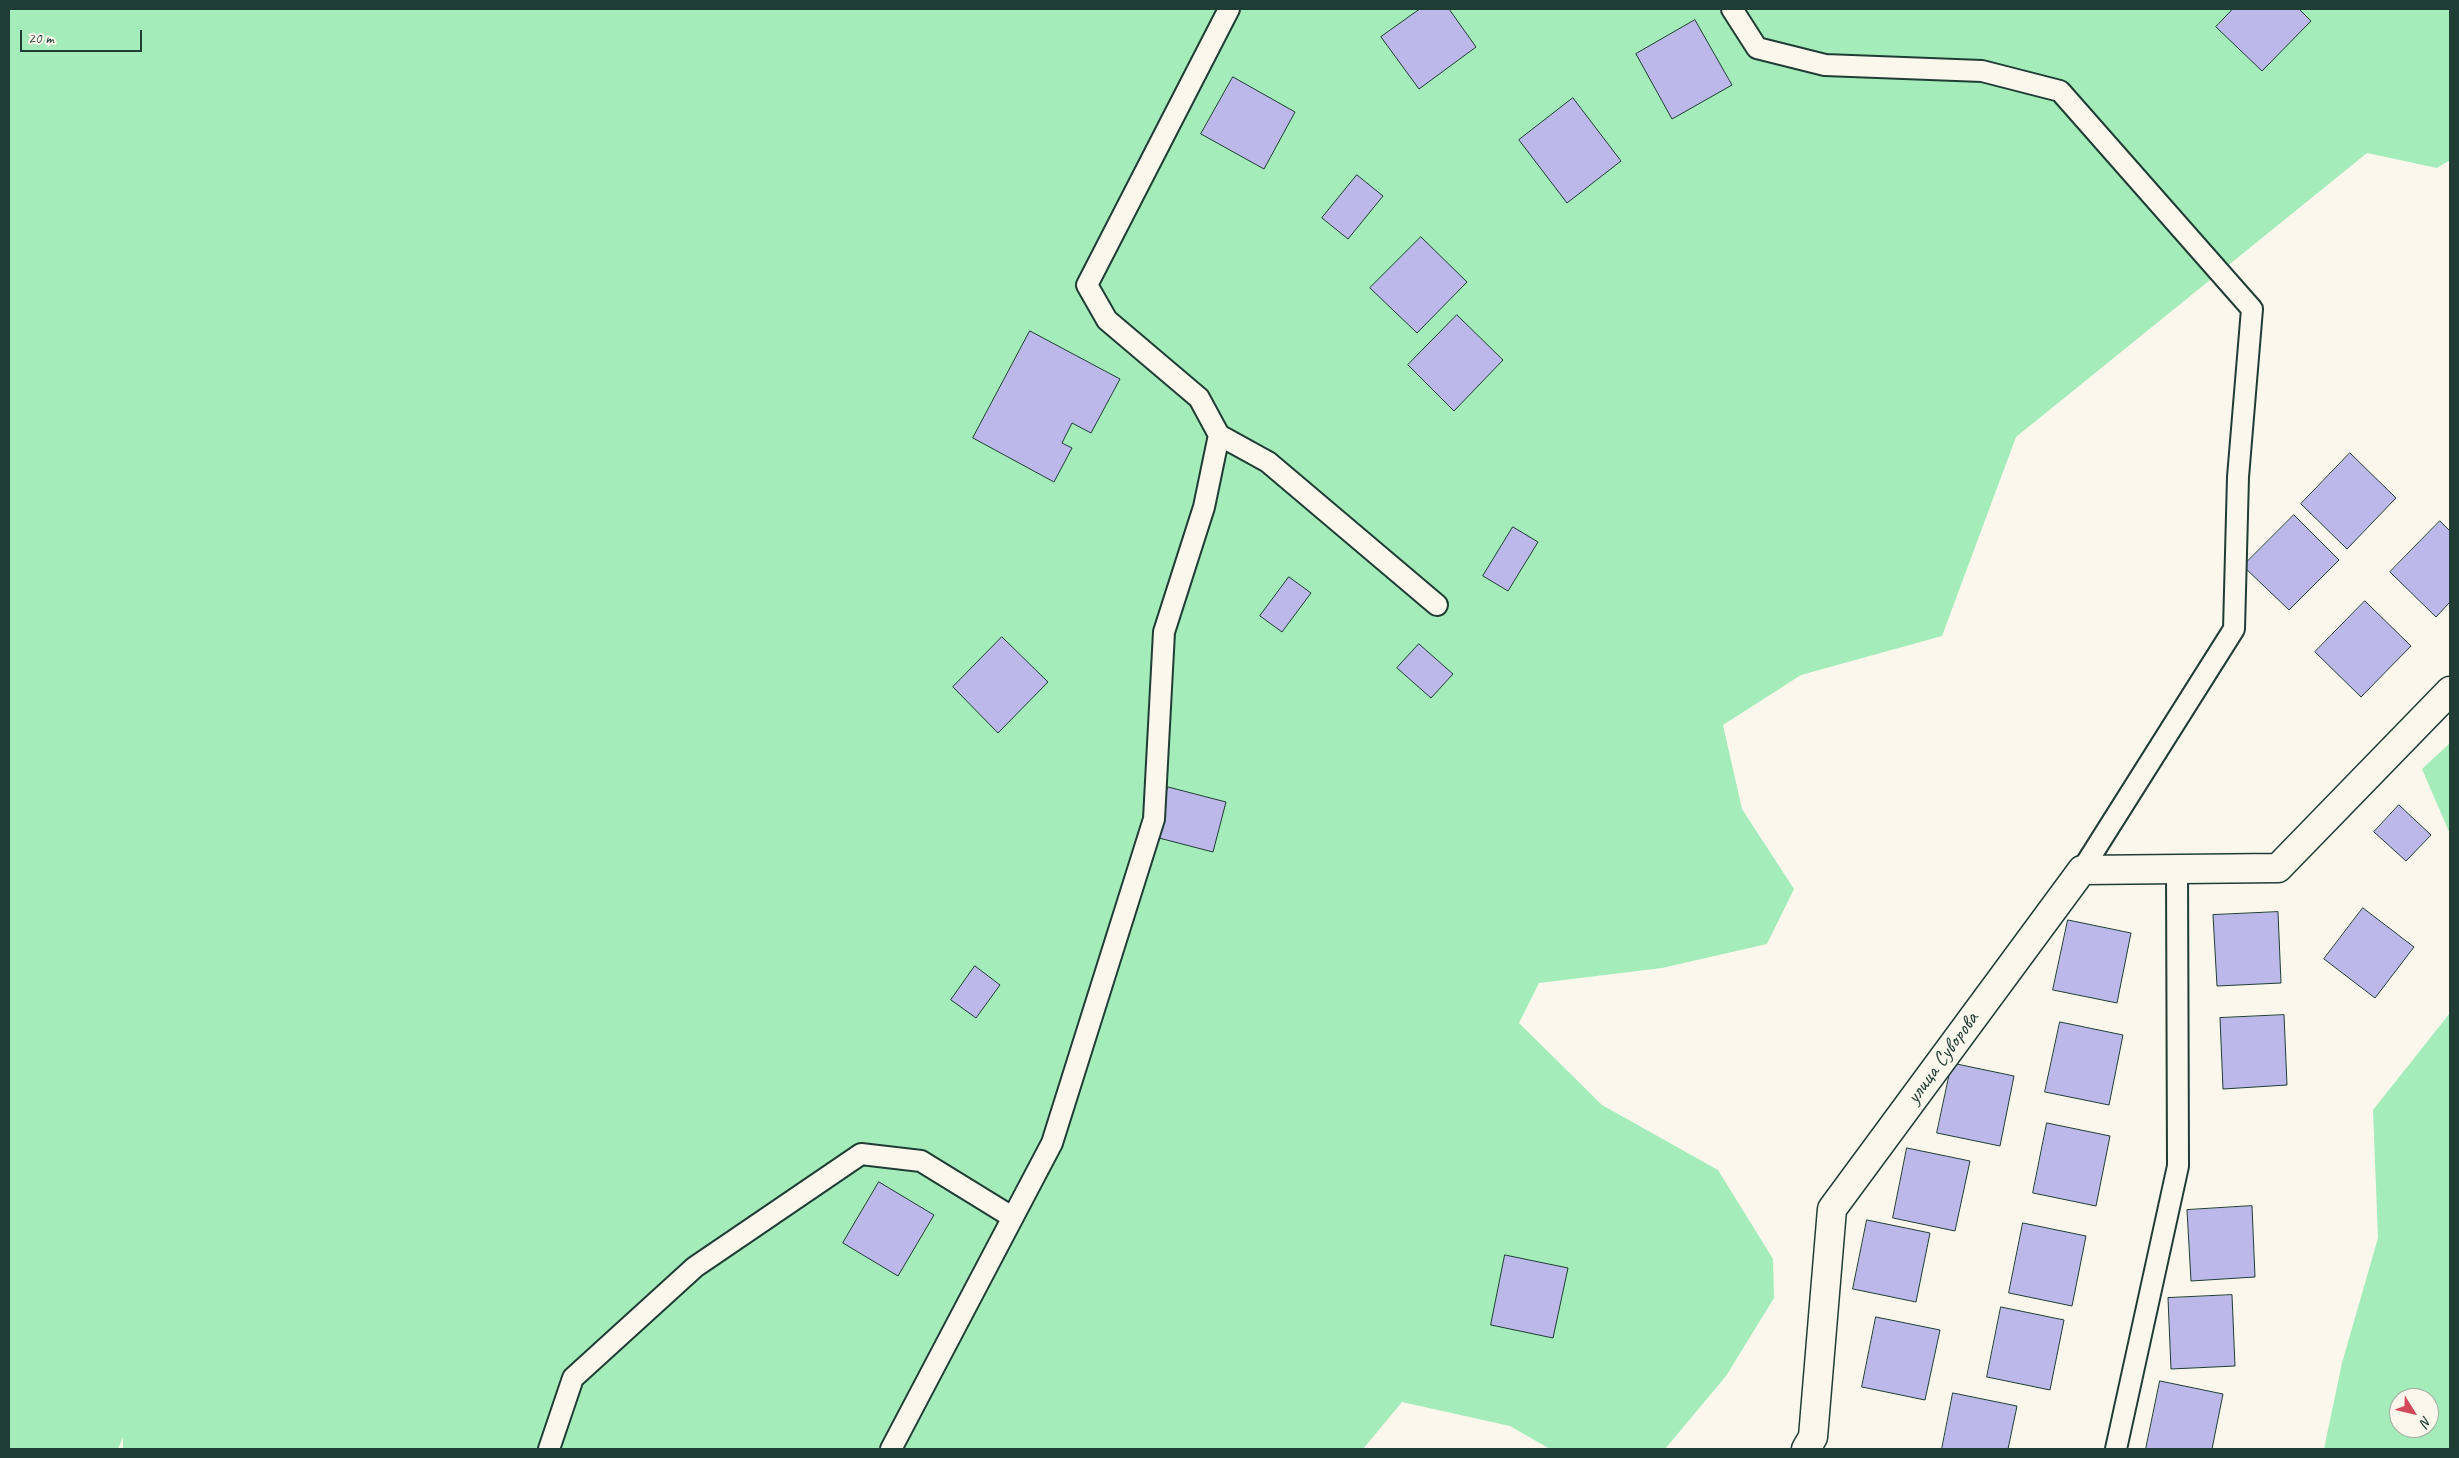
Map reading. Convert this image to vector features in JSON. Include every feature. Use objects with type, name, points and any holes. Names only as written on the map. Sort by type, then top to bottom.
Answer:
[{"type":"street","points":[[2082,870],[2278,868],[2450,691]]},
{"type":"street","name":"улица Суворова","points":[[1806,1449],[1813,1437],[1832,1209],[2082,870]]},
{"type":"lane","points":[[1228,9],[1087,285],[1107,320],[1199,398],[1219,435],[1268,462],[1438,605]]},
{"type":"lane","points":[[1732,9],[1758,48],[1767,51],[1825,65],[1982,71],[2060,91],[2252,309],[2238,477],[2234,629],[2082,870]]},
{"type":"lane","points":[[891,1449],[1052,1143],[1154,819],[1164,632],[1204,507],[1219,435]]},
{"type":"lane","points":[[2116,1449],[2178,1166],[2177,869]]},
{"type":"lane","points":[[549,1449],[573,1378],[695,1266],[861,1154],[921,1161],[1012,1217]]},
{"type":"green space","points":[[9,9],[2450,9],[2450,160],[2437,168],[2367,153],[2016,437],[1942,636],[1801,675],[1723,725],[1742,809],[1794,889],[1767,944],[1662,968],[1539,983],[1519,1023],[1602,1105],[1718,1170],[1773,1259],[1774,1298],[1726,1376],[1665,1449],[1550,1449],[1510,1426],[1402,1402],[1363,1449],[123,1449],[123,1437],[118,1449],[9,1449]]},
{"type":"green space","points":[[2450,743],[2450,834],[2422,769]]},
{"type":"green space","points":[[2450,1013],[2450,1449],[2324,1449],[2342,1363],[2378,1238],[2373,1110]]},
{"type":"building","points":[[1420,9],[1449,9],[1476,47],[1419,89],[1381,37]]},
{"type":"building","points":[[2233,9],[2299,9],[2311,21],[2262,71],[2216,27]]},
{"type":"building","points":[[1695,20],[1732,85],[1672,119],[1636,54]]},
{"type":"building","points":[[1233,77],[1295,112],[1264,169],[1201,134]]},
{"type":"building","points":[[1573,98],[1621,161],[1567,203],[1519,140]]},
{"type":"building","points":[[1357,175],[1383,196],[1348,239],[1322,218]]},
{"type":"building","points":[[1421,237],[1467,282],[1417,333],[1370,288]]},
{"type":"building","points":[[1457,315],[1503,360],[1454,411],[1408,365]]},
{"type":"building","points":[[1030,331],[1120,379],[1091,433],[1072,423],[1062,443],[1072,448],[1054,482],[973,438]]},
{"type":"building","points":[[2350,453],[2396,498],[2347,549],[2301,504]]},
{"type":"building","points":[[2294,515],[2339,560],[2289,610],[2243,566]]},
{"type":"building","points":[[2440,521],[2450,531],[2450,602],[2436,617],[2390,572]]},
{"type":"building","points":[[1513,527],[1538,542],[1508,591],[1483,576]]},
{"type":"building","points":[[1289,577],[1311,593],[1282,632],[1260,616]]},
{"type":"building","points":[[2365,601],[2411,646],[2361,697],[2315,652]]},
{"type":"building","points":[[1002,637],[1048,682],[998,733],[953,687]]},
{"type":"building","points":[[1419,644],[1453,674],[1431,698],[1397,668]]},
{"type":"building","points":[[1168,787],[1226,802],[1213,852],[1155,837]]},
{"type":"building","points":[[2399,805],[2431,835],[2406,861],[2374,832]]},
{"type":"building","points":[[2363,908],[2414,947],[2375,998],[2324,959]]},
{"type":"building","points":[[2278,912],[2281,983],[2217,986],[2213,915]]},
{"type":"building","points":[[2068,920],[2131,933],[2117,1003],[2053,990]]},
{"type":"building","points":[[975,966],[1000,985],[976,1018],[951,1000]]},
{"type":"building","points":[[2284,1015],[2287,1085],[2223,1089],[2220,1018]]},
{"type":"building","points":[[2060,1022],[2123,1035],[2109,1105],[2045,1092]]},
{"type":"building","points":[[1952,1063],[2014,1076],[2000,1146],[1937,1133]]},
{"type":"building","points":[[2047,1123],[2110,1136],[2096,1206],[2033,1193]]},
{"type":"building","points":[[1907,1148],[1970,1161],[1955,1231],[1893,1218]]},
{"type":"building","points":[[879,1182],[934,1215],[898,1276],[843,1243]]},
{"type":"building","points":[[2252,1206],[2255,1277],[2191,1281],[2187,1210]]},
{"type":"building","points":[[1867,1220],[1930,1233],[1916,1302],[1853,1289]]},
{"type":"building","points":[[2023,1223],[2086,1236],[2072,1306],[2009,1293]]},
{"type":"building","points":[[1505,1255],[1568,1268],[1553,1338],[1491,1325]]},
{"type":"building","points":[[2232,1295],[2235,1366],[2171,1369],[2168,1298]]},
{"type":"building","points":[[2001,1307],[2064,1320],[2050,1390],[1987,1377]]},
{"type":"building","points":[[1876,1317],[1940,1330],[1925,1400],[1862,1387]]},
{"type":"building","points":[[2160,1381],[2223,1394],[2212,1449],[2146,1449]]},
{"type":"building","points":[[1953,1393],[2017,1406],[2008,1449],[1942,1449]]}]
